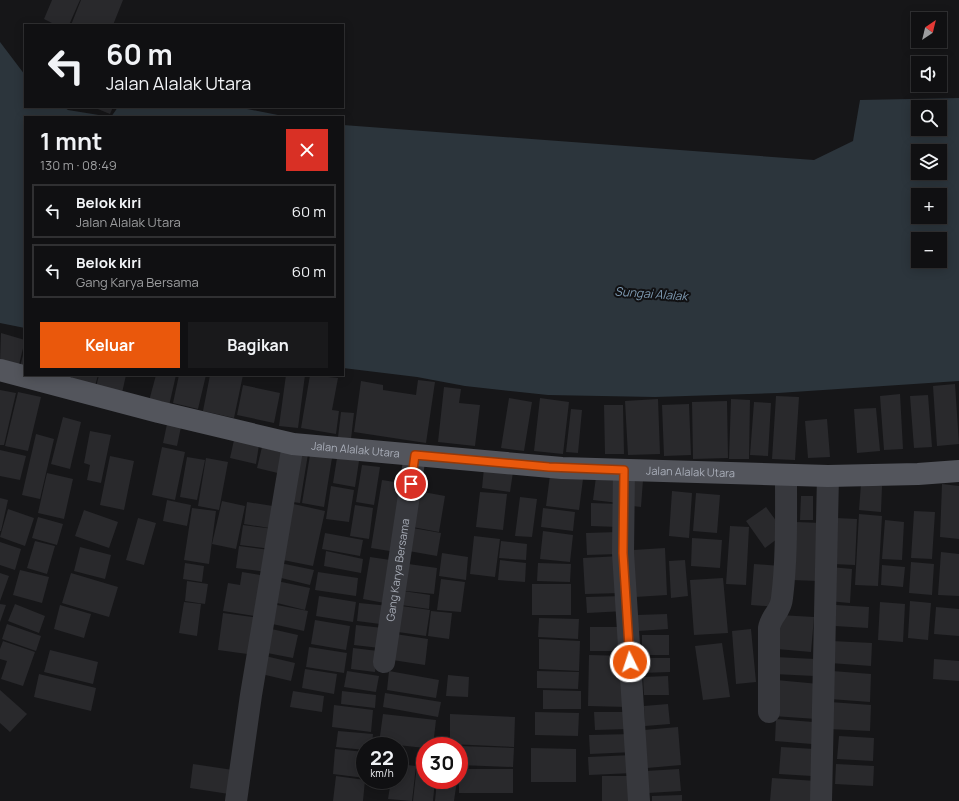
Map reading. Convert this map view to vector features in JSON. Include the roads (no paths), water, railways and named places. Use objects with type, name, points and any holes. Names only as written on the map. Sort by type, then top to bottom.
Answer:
[{"type":"main road","name":"Jalan Alalak Utara","points":[[0,370],[159,412],[293,444],[555,467],[624,470],[786,476],[918,474],[959,471]]},
{"type":"street","points":[[236,801],[250,695],[293,444]]},
{"type":"street","name":"Gang Karya Bersama","points":[[384,662],[415,455]]},
{"type":"street","points":[[624,470],[623,553],[638,801]]},
{"type":"street","points":[[769,712],[769,628],[770,620],[780,610],[782,599],[786,540],[786,476]]},
{"type":"street","points":[[820,801],[828,476]]},
{"type":"water","points":[[0,42],[24,74],[24,108],[65,108],[68,110],[105,116],[24,116],[24,328],[0,323]]},
{"type":"water","name":"Sungai Alalak","points":[[959,98],[959,381],[778,393],[655,397],[548,395],[465,386],[417,377],[344,368],[344,125],[814,160],[853,141],[860,100]]},
{"type":"water","points":[[117,108],[242,108],[283,116],[112,116]]}]
